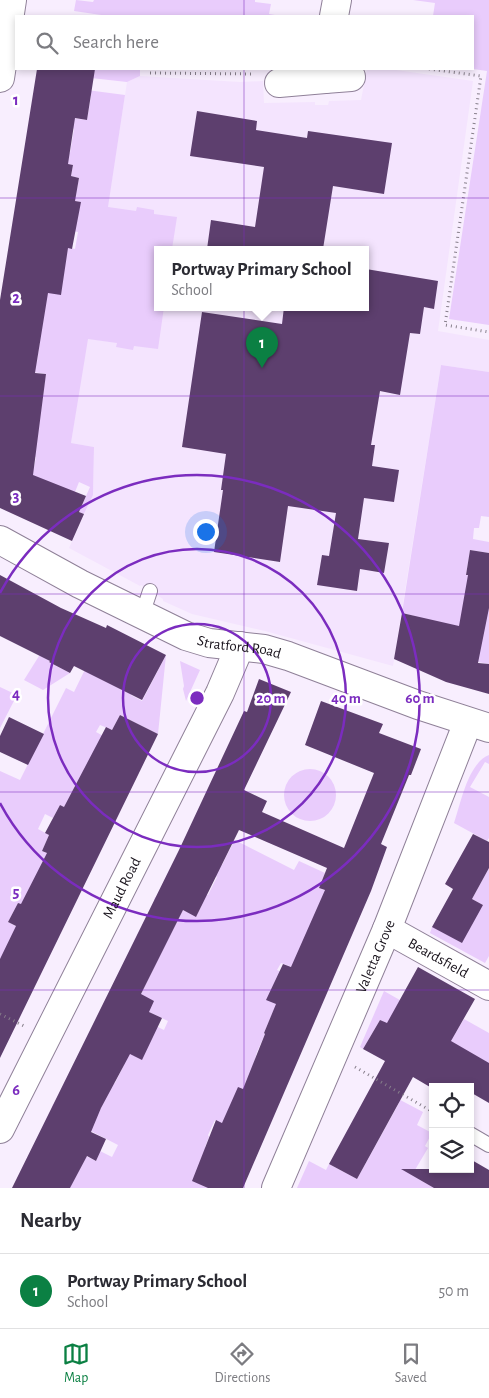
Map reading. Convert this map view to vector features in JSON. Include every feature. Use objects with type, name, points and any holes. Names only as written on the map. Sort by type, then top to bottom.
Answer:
[{"type":"street","points":[[0,78],[12,0]]},
{"type":"street","points":[[334,15],[337,0]]},
{"type":"street","points":[[270,78],[334,75]]},
{"type":"street","name":"Stratford Road","points":[[0,540],[80,584],[146,603],[186,636],[209,643],[264,649],[288,656],[418,705],[478,725]]},
{"type":"street","name":"Maud Road","points":[[0,1129],[220,693],[240,646]]},
{"type":"street","name":"Valetta Grove","points":[[276,1188],[478,725]]},
{"type":"street","name":"Beardsfield","points":[[387,930],[489,986]]},
{"type":"lane","points":[[474,1136],[489,1145]]},
{"type":"path","points":[[436,70],[481,76],[445,325],[489,332]]},
{"type":"path","points":[[150,74],[270,78]]},
{"type":"path","points":[[333,1055],[429,1110]]},
{"type":"shaded area","points":[[76,0],[93,2],[94,0],[255,0],[255,2],[271,4],[269,14],[275,15],[101,15],[74,11]]},
{"type":"shaded area","points":[[413,0],[489,0],[489,325],[449,319],[487,71],[474,69],[474,15],[433,15],[435,3]]},
{"type":"shaded area","points":[[84,70],[140,70],[140,76],[127,82],[82,77]]},
{"type":"shaded area","points":[[367,70],[396,70],[473,81],[438,331],[489,340],[489,372],[441,365],[393,666],[265,631],[192,614],[163,601],[163,599],[141,585],[69,548],[93,495],[94,447],[71,443],[127,82],[140,76],[240,82],[263,81],[264,103],[315,102],[315,105],[328,105],[329,101],[361,100]]},
{"type":"shaded area","points":[[64,87],[125,95],[108,207],[136,211],[137,207],[154,210],[154,214],[177,217],[172,246],[154,246],[154,311],[163,311],[158,349],[134,346],[133,350],[116,347],[117,343],[88,339],[71,443],[94,447],[93,495],[84,514],[79,512],[90,487],[79,482],[75,492],[56,502],[4,463],[34,467],[36,457],[33,456],[46,374],[19,370],[37,362],[40,339],[31,300],[66,247],[75,249],[78,232],[42,226],[80,202],[47,196],[77,189],[79,178],[71,176],[73,165],[52,161],[54,151],[70,153],[74,129],[59,116],[87,120],[91,96]]},
{"type":"shaded area","points":[[441,365],[489,372],[489,517],[481,516],[479,528],[474,528],[473,539],[489,542],[489,553],[470,550],[466,575],[489,578],[489,664],[478,662],[414,616],[402,613]]},
{"type":"shaded area","points":[[66,626],[49,662],[70,673],[43,690],[24,680],[39,656]]},
{"type":"shaded area","points":[[93,653],[141,676],[131,695],[142,701],[166,655],[158,734],[120,715],[112,730],[100,725],[96,732],[109,739],[84,817],[60,805],[53,818],[45,814],[38,829],[49,835],[42,851],[51,855],[28,908],[18,903],[8,922],[19,928],[8,942],[0,971],[0,771],[20,780],[66,688],[74,692]]},
{"type":"shaded area","points":[[180,661],[200,670],[186,701],[183,689]]},
{"type":"shaded area","points":[[0,687],[17,695],[0,728]]},
{"type":"shaded area","points":[[489,755],[489,764],[485,762],[470,787],[489,797],[489,838],[487,841],[454,823],[466,784],[476,766]]},
{"type":"shaded area","points":[[310,769],[320,771],[328,777],[334,785],[336,795],[334,805],[328,813],[320,819],[310,821],[300,819],[292,813],[286,805],[284,795],[286,785],[292,777],[300,771]]},
{"type":"shaded area","points":[[221,833],[294,870],[299,861],[325,873],[319,888],[326,891],[292,967],[281,963],[277,970],[282,972],[287,1009],[273,1012],[257,1052],[235,1129],[215,1120],[208,1135],[205,1147],[223,1154],[208,1188],[70,1188],[72,1149],[96,1161],[100,1151],[112,1157],[118,1145],[83,1127],[84,1123],[52,1108],[53,1104],[80,1117],[98,1114],[107,1095],[100,1077],[115,1083],[124,1065],[131,1014],[164,1030],[168,1021],[149,1012],[141,994],[181,912],[154,900],[155,897],[196,916],[201,907],[193,889],[208,895],[217,877],[202,869],[208,858],[222,865],[232,845]]},
{"type":"shaded area","points":[[489,868],[489,956],[485,963],[430,933],[432,927],[483,905],[472,899]]},
{"type":"shaded area","points":[[384,991],[456,1032],[464,1019],[489,1033],[489,1063],[453,1061],[380,1020],[363,1049],[360,1047]]},
{"type":"shaded area","points":[[387,1093],[423,1112],[417,1125],[429,1131],[429,1139],[425,1146],[428,1148],[412,1175],[434,1188],[297,1188],[309,1161],[326,1170],[329,1164],[357,1179],[399,1103],[385,1096]]},
{"type":"building","points":[[37,70],[95,70],[87,120],[75,118],[68,164],[73,165],[71,176],[79,178],[75,201],[81,202],[72,249],[68,248],[61,295],[48,293],[35,373],[46,374],[33,475],[86,496],[79,512],[84,514],[72,541],[0,508],[0,300]]},
{"type":"building","points":[[197,111],[257,121],[256,130],[307,138],[308,131],[392,143],[384,194],[333,186],[323,246],[207,246],[211,220],[255,227],[264,167],[190,156]]},
{"type":"building","points":[[369,270],[438,281],[434,309],[424,307],[420,334],[410,333],[400,395],[380,391],[371,445],[375,445],[372,466],[399,470],[394,502],[364,498],[358,539],[389,543],[384,573],[360,569],[357,591],[317,585],[322,555],[329,556],[336,513],[288,506],[280,562],[214,552],[226,454],[182,447],[202,312],[282,324],[284,311],[369,311]]},
{"type":"building","points":[[470,550],[489,553],[489,608],[478,663],[489,664],[489,694],[446,682],[394,659],[402,613],[459,626],[468,575],[466,575]]},
{"type":"building","points":[[0,575],[61,608],[106,628],[107,625],[166,655],[142,700],[74,666],[70,673],[0,636]]},
{"type":"building","points":[[259,679],[291,692],[244,790],[267,801],[262,812],[344,848],[374,773],[305,745],[321,701],[383,724],[379,733],[421,749],[381,844],[387,847],[371,891],[243,1188],[208,1188],[192,1181],[216,1120],[222,1123],[238,1087],[243,1089],[276,1004],[266,1000],[283,964],[291,967],[325,890],[319,888],[327,868],[239,830],[196,917],[183,910],[141,994],[154,1001],[149,1012],[162,1018],[142,1060],[130,1054],[101,1108],[91,1132],[106,1139],[96,1161],[87,1156],[70,1188],[12,1188],[179,850],[244,711],[247,712]]},
{"type":"building","points":[[120,715],[158,734],[0,1058],[0,959],[16,926],[8,922],[18,903],[21,904],[47,853],[42,851],[49,835],[45,833],[60,805],[64,807],[106,727],[112,730]]},
{"type":"building","points":[[9,717],[44,734],[28,765],[0,752],[0,736]]},
{"type":"building","points":[[473,834],[489,842],[489,868],[472,899],[483,905],[462,943],[432,927],[453,889],[445,884]]},
{"type":"building","points":[[418,967],[475,999],[451,1041],[489,1063],[489,1103],[474,1094],[474,1083],[429,1083],[429,1086],[413,1077],[357,1179],[329,1164],[385,1061],[363,1049],[380,1020],[387,1023]]},
{"type":"building","points":[[474,1161],[489,1170],[489,1188],[434,1188],[401,1169],[429,1169],[429,1173],[474,1173]]},
{"type":"place","name":"Portway Primary School","points":[[262,368]]}]
